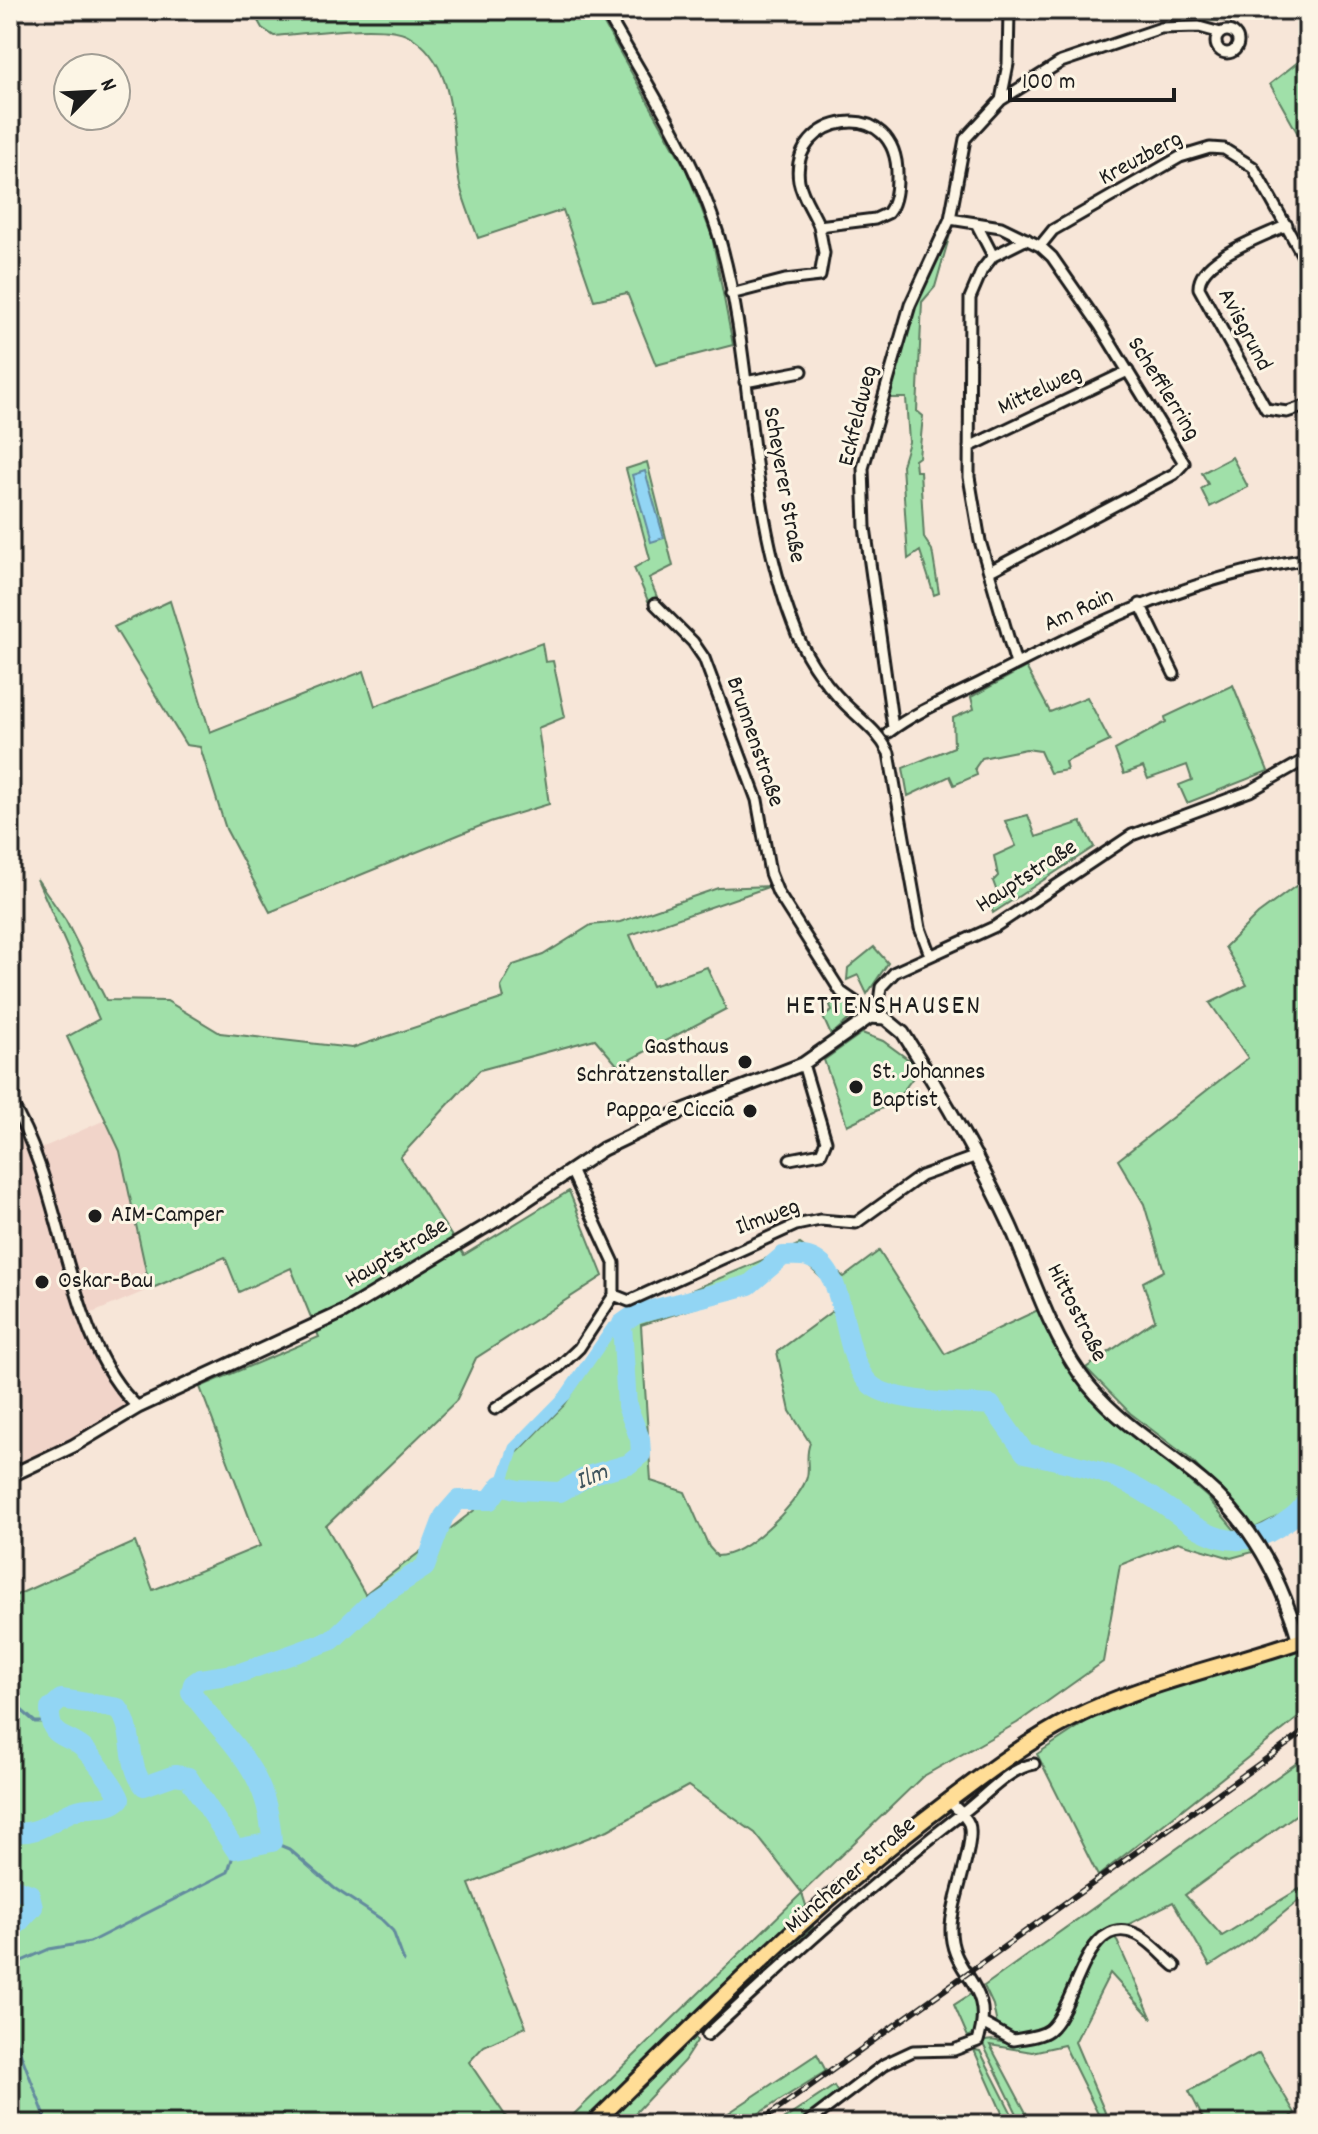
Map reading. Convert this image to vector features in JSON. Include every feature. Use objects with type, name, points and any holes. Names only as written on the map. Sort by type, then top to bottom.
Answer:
[{"type":"main road","points":[[593,2124],[802,1922],[949,1801],[1029,1744],[1095,1708],[1166,1680],[1304,1640]]},
{"type":"street","name":"Scheyerer Straße","points":[[605,10],[695,172],[719,239],[745,382],[763,516],[792,622],[821,678],[881,738],[893,770],[920,928],[930,955]]},
{"type":"street","points":[[1001,100],[1008,64],[1009,10]]},
{"type":"street","name":"Eckfeldweg","points":[[893,728],[865,527],[863,468],[910,305],[950,219],[965,139],[1001,100],[1061,62],[1161,28],[1199,27],[1221,33]]},
{"type":"street","points":[[731,294],[785,280],[821,275],[824,253],[819,226],[799,181],[804,150],[815,136],[831,125],[859,122],[875,128],[887,137],[897,154],[893,207],[875,219],[819,226]]},
{"type":"street","name":"Kreuzberg","points":[[1040,246],[1053,230],[1180,157],[1210,148],[1224,149],[1253,167],[1308,265]]},
{"type":"street","name":"Schefflerring","points":[[950,219],[1001,227],[1040,246],[1079,292],[1184,463],[1174,474],[990,571]]},
{"type":"street","points":[[977,225],[993,256]]},
{"type":"street","name":"Avisgrund","points":[[1287,225],[1212,262],[1201,274],[1199,288],[1266,409],[1287,412],[1308,405]]},
{"type":"street","points":[[1016,664],[974,516],[969,447],[970,298],[982,270],[993,256],[1027,239]]},
{"type":"street","points":[[745,382],[802,371]]},
{"type":"street","name":"Mittelweg","points":[[969,447],[1128,371]]},
{"type":"street","name":"Am Rain","points":[[881,738],[893,728],[1016,664],[1140,604],[1221,576],[1308,559]]},
{"type":"street","name":"Brunnenstraße","points":[[655,604],[693,642],[704,658],[723,718],[757,800],[778,893],[841,992],[877,1017]]},
{"type":"street","points":[[1140,604],[1174,674]]},
{"type":"street","name":"Hauptstraße","points":[[10,1476],[62,1452],[138,1407],[343,1312],[465,1239],[603,1149],[684,1110],[803,1064],[863,1021],[877,1017],[877,1000],[888,978],[930,955],[996,926],[1132,835],[1250,791],[1308,758]]},
{"type":"street","name":"Hittostraße","points":[[877,1017],[894,1023],[903,1033],[977,1156],[1047,1315],[1079,1373],[1129,1424],[1206,1484],[1242,1523],[1264,1554],[1304,1640]]},
{"type":"street","points":[[790,1159],[821,1153],[826,1141],[803,1064]]},
{"type":"street","points":[[10,1101],[48,1184],[92,1337],[121,1392],[138,1407]]},
{"type":"street","name":"Ilmweg","points":[[614,1295],[632,1300],[804,1222],[856,1223],[921,1176],[977,1156]]},
{"type":"street","points":[[495,1409],[559,1367],[579,1348],[614,1295],[614,1263],[571,1170]]},
{"type":"street","name":"Münchener Straße","points":[[707,2035],[817,1933],[962,1814],[1017,1772],[1034,1764]]},
{"type":"street","points":[[806,2124],[885,2064],[913,2051],[954,2050],[976,2042],[984,2024],[982,2000],[952,1941],[952,1915],[970,1831],[962,1814],[949,1801]]},
{"type":"street","points":[[984,2024],[1013,2040],[1046,2033],[1059,2020],[1094,1943],[1112,1932],[1135,1934],[1175,1966]]},
{"type":"shaded area","points":[[10,1101],[35,1151],[105,1120],[120,1151],[150,1289],[85,1316],[92,1337],[138,1407],[95,1433],[97,1439],[22,1477],[10,1443]]},
{"type":"green space","points":[[252,10],[596,10],[686,169],[712,236],[733,345],[656,365],[627,293],[594,300],[563,210],[478,238],[460,185],[445,82],[425,48],[408,35],[397,31],[363,29],[274,36],[262,28]]},
{"type":"green space","points":[[1181,10],[1238,10],[1241,22],[1182,19]]},
{"type":"green space","points":[[1308,54],[1308,152],[1270,84]]},
{"type":"green space","points":[[949,238],[935,287],[922,302],[917,411],[923,416],[916,471],[920,471],[924,538],[932,550],[939,593],[934,595],[920,551],[908,559],[902,465],[909,442],[906,398],[888,398],[916,300],[938,257],[940,244]]},
{"type":"green space","points":[[1232,457],[1248,487],[1210,507],[1201,489],[1208,484],[1202,473]]},
{"type":"green space","points":[[647,462],[673,566],[649,578],[657,597],[648,601],[634,568],[650,559],[626,469]]},
{"type":"green space","points":[[170,601],[210,732],[364,671],[375,706],[542,643],[545,662],[553,661],[565,717],[538,728],[549,804],[490,822],[270,912],[226,829],[200,747],[186,745],[114,627]]},
{"type":"green space","points":[[1026,667],[1050,712],[1087,697],[1110,741],[1065,762],[1067,770],[1050,773],[1040,751],[1026,749],[982,758],[975,768],[977,775],[954,785],[950,776],[908,796],[903,768],[954,747],[953,718],[974,709],[971,697]]},
{"type":"green space","points":[[1233,685],[1268,771],[1187,803],[1179,785],[1192,780],[1187,765],[1148,779],[1143,767],[1124,774],[1115,750],[1166,722],[1165,717]]},
{"type":"green space","points":[[1028,815],[1036,837],[1081,822],[1094,847],[993,913],[991,906],[1000,900],[993,881],[998,876],[994,856],[1016,846],[1005,821]]},
{"type":"green space","points":[[1308,877],[1308,1501],[1255,1528],[1190,1459],[1130,1413],[1086,1368],[1155,1320],[1143,1282],[1164,1271],[1144,1204],[1118,1160],[1248,1058],[1210,1003],[1247,985],[1225,947],[1258,914]]},
{"type":"green space","points":[[37,879],[66,921],[106,1000],[167,1001],[220,1033],[352,1048],[504,998],[501,987],[513,965],[543,955],[591,925],[620,922],[718,888],[771,886],[630,935],[652,986],[707,967],[726,1009],[618,1066],[595,1039],[480,1070],[400,1157],[464,1255],[569,1191],[603,1276],[476,1358],[456,1401],[326,1526],[365,1594],[498,1492],[510,1460],[565,1404],[619,1321],[800,1244],[844,1277],[879,1251],[945,1354],[1040,1309],[1083,1388],[1207,1497],[1253,1552],[1231,1558],[1178,1542],[1120,1565],[1103,1662],[1017,1723],[922,1777],[802,1893],[755,1833],[688,1786],[608,1830],[469,1884],[526,2027],[484,2046],[469,2062],[511,2124],[10,2124],[10,1598],[135,1542],[153,1590],[260,1546],[200,1387],[319,1337],[291,1268],[239,1292],[225,1257],[150,1289],[120,1151],[67,1037],[99,1019]],"holes":[[[785,1261],[803,1261],[831,1287],[835,1309],[777,1352],[790,1411],[810,1443],[806,1480],[792,1503],[768,1528],[742,1548],[717,1556],[709,1547],[685,1492],[651,1481],[641,1325],[756,1288]]]},
{"type":"green space","points":[[874,947],[888,963],[867,994],[858,975],[847,980],[848,968]]},
{"type":"green space","points":[[841,998],[854,1015],[831,1035],[823,1017],[832,1011],[830,1005]]},
{"type":"green space","points":[[862,1033],[883,1041],[920,1068],[895,1102],[847,1125],[824,1060]]},
{"type":"green space","points":[[1308,1644],[1308,1710],[1098,1876],[1037,1754],[1095,1716],[1173,1685]]},
{"type":"green space","points":[[1308,1755],[1308,1806],[1185,1895],[1222,1936],[1299,1889],[1304,1896],[1252,1939],[1210,1966],[1173,1902],[1113,1932],[1152,2019],[1110,1973],[1075,2042],[1110,2124],[1103,2124],[1064,2045],[1032,2052],[990,2045],[1032,2124],[1022,2124],[982,2042],[1028,2042],[1062,2022],[1013,2037],[997,2025],[993,2005],[984,1986]]},
{"type":"green space","points":[[802,1893],[813,1927],[695,2037],[697,2041],[684,2061],[625,2124],[572,2124],[569,2119]]},
{"type":"green space","points":[[974,1992],[978,2001],[976,2032],[968,2037],[954,2005]]},
{"type":"green space","points":[[974,2050],[980,2051],[1017,2124],[1007,2124]]},
{"type":"green space","points":[[1259,2053],[1295,2113],[1284,2124],[1206,2124],[1189,2091]]},
{"type":"green space","points":[[817,2054],[826,2071],[742,2124],[712,2124]]},
{"type":"green space","points":[[834,2086],[839,2095],[799,2124],[777,2124]]},
{"type":"water","points":[[645,471],[664,538],[651,542],[632,475]]},
{"type":"waterway","name":"Ilm","points":[[10,1832],[39,1829],[68,1813],[106,1806],[120,1799],[87,1752],[52,1726],[50,1709],[61,1699],[118,1708],[124,1717],[135,1768],[144,1786],[175,1775],[188,1777],[235,1849],[272,1842],[269,1817],[255,1777],[234,1744],[191,1692],[193,1684],[200,1679],[240,1673],[332,1640],[374,1600],[425,1567],[444,1516],[458,1500],[490,1500],[501,1485],[518,1490],[560,1492],[590,1475],[629,1464],[641,1454],[640,1439],[627,1406],[622,1324],[636,1314],[749,1285],[783,1256],[808,1257],[822,1265],[838,1295],[853,1354],[861,1372],[871,1385],[881,1391],[911,1399],[991,1405],[1025,1453],[1118,1479],[1149,1495],[1201,1530],[1218,1537],[1237,1540],[1257,1537],[1291,1518],[1308,1498]]},
{"type":"waterway","points":[[501,1485],[514,1448],[565,1396],[612,1328],[622,1324]]},
{"type":"waterway","points":[[10,1700],[35,1722],[50,1722]]},
{"type":"waterway","points":[[272,1842],[289,1849],[334,1888],[381,1919],[393,1931],[404,1961]]},
{"type":"waterway","points":[[10,1966],[49,1949],[90,1942],[228,1872],[235,1849]]},
{"type":"waterway","name":"Ilm","points":[[10,1887],[30,1894],[33,1907],[10,1932]]},
{"type":"waterway","points":[[10,2026],[48,2124]]},
{"type":"railway","points":[[757,2124],[1308,1729]]},
{"type":"place","name":"Gasthaus Schrätzenstaller","points":[[745,1062]]},
{"type":"place","name":"St. Johannes Baptist","points":[[856,1087]]},
{"type":"place","name":"Pappa e Ciccia","points":[[750,1111]]},
{"type":"place","name":"AIM-Camper","points":[[95,1216]]},
{"type":"place","name":"Oskar-Bau","points":[[42,1282]]},
{"type":"district","name":"HETTENSHAUSEN","points":[[884,1008]]}]
